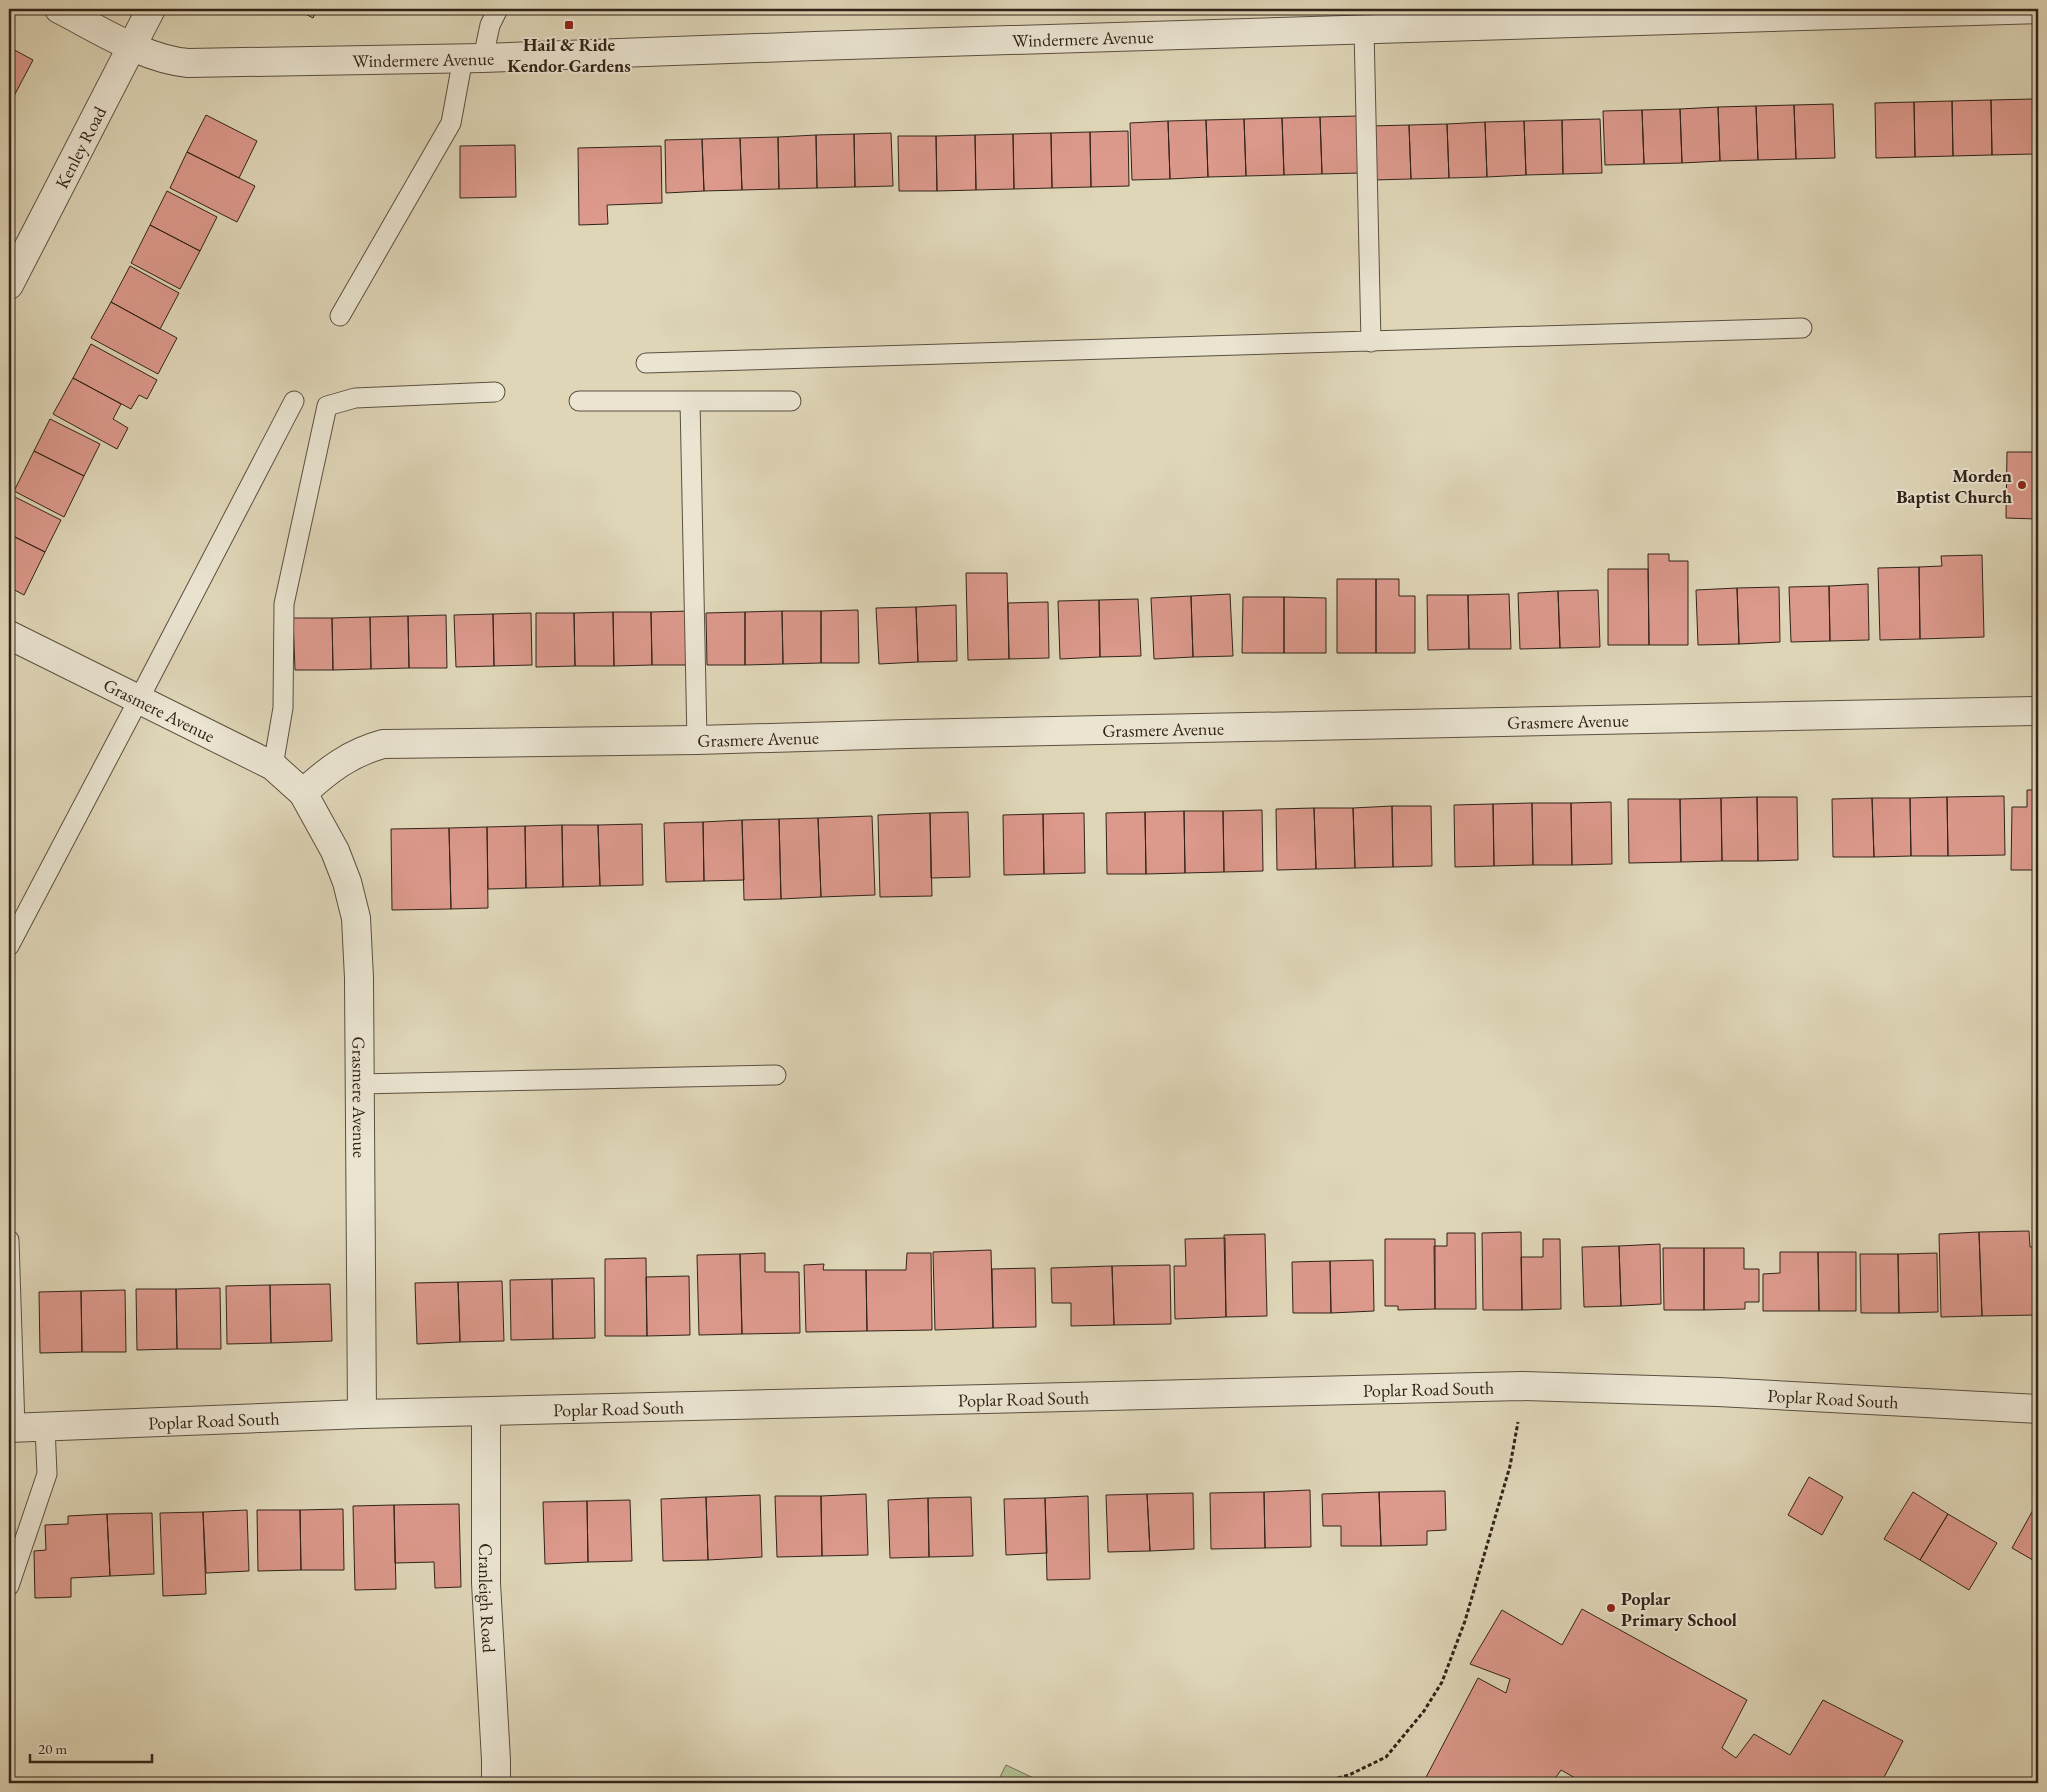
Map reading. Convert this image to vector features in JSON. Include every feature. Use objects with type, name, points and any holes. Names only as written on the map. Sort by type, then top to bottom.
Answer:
[{"type":"street","name":"Windermere Avenue","points":[[59,9],[153,57],[170,62],[188,63],[473,58],[2038,9]]},
{"type":"street","name":"Kenley Road","points":[[9,285],[151,9]]},
{"type":"street","name":"Grasmere Avenue","points":[[9,634],[273,766],[303,793],[335,850],[347,882],[356,918],[359,978],[362,1414]]},
{"type":"street","name":"Grasmere Avenue","points":[[303,793],[341,762],[362,750],[383,744],[697,740],[997,732],[2038,711]]},
{"type":"street","name":"Poplar Road South","points":[[12,1428],[362,1414],[486,1413],[1522,1386],[1718,1392],[2038,1409]]},
{"type":"street","name":"Cranleigh Road","points":[[486,1413],[486,1583],[496,1783]]},
{"type":"lane","points":[[340,316],[451,123],[473,58],[498,9]]},
{"type":"lane","points":[[1364,29],[1372,342]]},
{"type":"lane","points":[[646,363],[1802,328]]},
{"type":"lane","points":[[273,766],[283,708],[284,604],[327,406],[356,398],[495,392]]},
{"type":"lane","points":[[9,946],[140,699],[294,401]]},
{"type":"lane","points":[[579,401],[791,401]]},
{"type":"lane","points":[[690,401],[697,740]]},
{"type":"lane","points":[[360,1084],[776,1075]]},
{"type":"lane","points":[[9,1240],[12,1428]]},
{"type":"lane","points":[[9,1586],[46,1474],[45,1427]]},
{"type":"path","points":[[1319,1783],[1349,1775],[1386,1757],[1424,1711],[1442,1682],[1465,1621],[1510,1466],[1517,1434],[1522,1386]]},
{"type":"green space","points":[[1006,1765],[1044,1783],[997,1783]]},
{"type":"building","points":[[296,9],[317,9],[313,18]]},
{"type":"building","points":[[9,47],[33,60],[14,96],[9,93]]},
{"type":"building","points":[[9,93],[14,96],[9,105]]},
{"type":"building","points":[[2033,99],[2038,99],[2038,154],[2034,154]]},
{"type":"building","points":[[2033,99],[2034,154],[1992,155],[1991,100]]},
{"type":"building","points":[[1991,100],[1992,155],[1953,156],[1952,101]]},
{"type":"building","points":[[1952,101],[1953,156],[1915,157],[1914,102]]},
{"type":"building","points":[[1914,102],[1915,157],[1876,158],[1875,103]]},
{"type":"building","points":[[1833,104],[1835,158],[1796,159],[1794,105]]},
{"type":"building","points":[[1794,105],[1796,159],[1758,160],[1756,106]]},
{"type":"building","points":[[1756,106],[1758,160],[1720,161],[1718,107]]},
{"type":"building","points":[[1718,107],[1720,161],[1682,163],[1680,109]]},
{"type":"building","points":[[1680,109],[1682,163],[1644,164],[1642,110]]},
{"type":"building","points":[[1642,110],[1644,164],[1605,165],[1603,111]]},
{"type":"building","points":[[206,115],[257,141],[239,178],[187,152]]},
{"type":"building","points":[[1358,116],[1360,173],[1322,174],[1320,117]]},
{"type":"building","points":[[1320,117],[1322,174],[1284,175],[1282,118]]},
{"type":"building","points":[[1282,118],[1284,175],[1246,176],[1244,119]]},
{"type":"building","points":[[1244,119],[1246,176],[1208,177],[1206,120]]},
{"type":"building","points":[[1600,119],[1602,173],[1563,174],[1562,120]]},
{"type":"building","points":[[1206,120],[1208,177],[1170,179],[1168,121]]},
{"type":"building","points":[[1562,120],[1563,174],[1526,175],[1524,121]]},
{"type":"building","points":[[1168,121],[1170,179],[1132,180],[1130,123]]},
{"type":"building","points":[[1524,121],[1526,175],[1487,177],[1485,122]]},
{"type":"building","points":[[1485,122],[1487,177],[1449,178],[1447,124]]},
{"type":"building","points":[[1447,124],[1449,178],[1411,179],[1409,125]]},
{"type":"building","points":[[1409,125],[1411,179],[1373,180],[1371,126]]},
{"type":"building","points":[[1128,131],[1129,186],[1091,187],[1090,132]]},
{"type":"building","points":[[1090,132],[1091,187],[1052,188],[1051,133]]},
{"type":"building","points":[[891,133],[893,186],[855,187],[854,134]]},
{"type":"building","points":[[1051,133],[1052,188],[1014,189],[1013,134]]},
{"type":"building","points":[[854,134],[855,187],[817,188],[816,135]]},
{"type":"building","points":[[1013,134],[1014,189],[976,190],[975,135]]},
{"type":"building","points":[[816,135],[817,188],[779,189],[778,137]]},
{"type":"building","points":[[975,135],[976,190],[937,191],[936,136]]},
{"type":"building","points":[[898,136],[936,136],[937,191],[899,191]]},
{"type":"building","points":[[778,137],[779,189],[742,190],[740,138]]},
{"type":"building","points":[[740,138],[742,190],[704,191],[702,139]]},
{"type":"building","points":[[702,139],[704,191],[666,193],[665,140]]},
{"type":"building","points":[[515,145],[516,197],[460,198],[460,146]]},
{"type":"building","points":[[661,146],[662,203],[607,205],[608,224],[579,225],[578,148]]},
{"type":"building","points":[[187,152],[255,186],[237,222],[170,188]]},
{"type":"building","points":[[167,191],[217,217],[200,251],[150,225]]},
{"type":"building","points":[[150,225],[200,251],[180,289],[131,263]]},
{"type":"building","points":[[130,266],[179,293],[160,329],[111,302]]},
{"type":"building","points":[[111,302],[177,338],[158,374],[91,338]]},
{"type":"building","points":[[91,344],[157,380],[147,399],[139,395],[131,409],[73,378]]},
{"type":"building","points":[[73,378],[121,404],[113,419],[128,428],[117,449],[53,414]]},
{"type":"building","points":[[50,419],[100,444],[84,476],[34,451]]},
{"type":"building","points":[[34,451],[84,476],[64,517],[14,491]]},
{"type":"building","name":"Morden Baptist Church","points":[[2007,452],[2038,452],[2038,519],[2006,518]]},
{"type":"building","points":[[11,495],[61,520],[45,552],[9,534],[9,499]]},
{"type":"building","points":[[9,534],[45,552],[24,595],[9,587]]},
{"type":"building","points":[[1648,554],[1669,554],[1669,561],[1688,561],[1688,645],[1649,645]]},
{"type":"building","points":[[1982,555],[1984,637],[1920,639],[1919,567],[1942,566],[1941,556]]},
{"type":"building","points":[[1919,567],[1920,639],[1880,640],[1878,568]]},
{"type":"building","points":[[1608,569],[1648,569],[1649,645],[1608,645]]},
{"type":"building","points":[[966,573],[1007,573],[1009,659],[968,660]]},
{"type":"building","points":[[1337,579],[1376,579],[1376,653],[1337,653]]},
{"type":"building","points":[[1376,579],[1399,579],[1399,596],[1415,596],[1415,653],[1376,653]]},
{"type":"building","points":[[1868,584],[1869,640],[1830,641],[1829,586]]},
{"type":"building","points":[[1829,586],[1830,641],[1791,642],[1789,587]]},
{"type":"building","points":[[1779,587],[1780,642],[1739,644],[1737,588]]},
{"type":"building","points":[[1737,588],[1739,644],[1698,645],[1696,590]]},
{"type":"building","points":[[1598,590],[1600,647],[1560,648],[1558,591]]},
{"type":"building","points":[[1558,591],[1560,648],[1520,649],[1518,593]]},
{"type":"building","points":[[1230,594],[1233,656],[1193,657],[1191,596]]},
{"type":"building","points":[[1509,594],[1511,649],[1469,649],[1468,595]]},
{"type":"building","points":[[1427,595],[1468,595],[1469,649],[1428,650]]},
{"type":"building","points":[[1191,596],[1193,657],[1154,659],[1151,598]]},
{"type":"building","points":[[1243,597],[1284,597],[1284,653],[1242,653]]},
{"type":"building","points":[[1284,597],[1326,598],[1326,653],[1284,653]]},
{"type":"building","points":[[1138,599],[1141,656],[1100,657],[1099,600]]},
{"type":"building","points":[[1099,600],[1100,657],[1060,659],[1058,601]]},
{"type":"building","points":[[1048,602],[1049,658],[1009,659],[1008,603]]},
{"type":"building","points":[[956,605],[957,661],[918,662],[916,607]]},
{"type":"building","points":[[916,607],[918,662],[879,664],[876,608]]},
{"type":"building","points":[[858,610],[859,663],[821,663],[821,611]]},
{"type":"building","points":[[690,611],[690,665],[652,665],[651,612]]},
{"type":"building","points":[[782,611],[783,664],[745,665],[745,612]]},
{"type":"building","points":[[782,611],[821,611],[821,663],[783,664]]},
{"type":"building","points":[[613,612],[614,666],[575,666],[574,613]]},
{"type":"building","points":[[613,612],[651,612],[652,665],[614,666]]},
{"type":"building","points":[[745,612],[745,665],[707,665],[706,613]]},
{"type":"building","points":[[531,613],[532,665],[494,666],[493,614]]},
{"type":"building","points":[[536,613],[574,613],[575,666],[536,667]]},
{"type":"building","points":[[493,614],[494,666],[456,667],[454,615]]},
{"type":"building","points":[[446,615],[447,668],[409,668],[408,616]]},
{"type":"building","points":[[408,616],[409,668],[371,669],[370,617]]},
{"type":"building","points":[[370,617],[371,669],[333,670],[332,618]]},
{"type":"building","points":[[293,618],[332,618],[333,670],[295,670]]},
{"type":"building","points":[[2027,790],[2038,790],[2038,870],[2011,870],[2012,807],[2027,807]]},
{"type":"building","points":[[2004,796],[2005,855],[1948,856],[1947,797]]},
{"type":"building","points":[[1757,797],[1797,797],[1798,860],[1758,861]]},
{"type":"building","points":[[1757,797],[1758,861],[1722,861],[1721,798]]},
{"type":"building","points":[[1947,797],[1948,856],[1911,856],[1910,798]]},
{"type":"building","points":[[1721,798],[1722,861],[1681,862],[1680,799]]},
{"type":"building","points":[[1872,798],[1910,798],[1911,856],[1874,857]]},
{"type":"building","points":[[1872,798],[1874,857],[1833,857],[1832,799]]},
{"type":"building","points":[[1628,799],[1680,799],[1681,862],[1629,863]]},
{"type":"building","points":[[1611,802],[1612,864],[1572,865],[1571,803]]},
{"type":"building","points":[[1532,803],[1571,803],[1572,865],[1533,865]]},
{"type":"building","points":[[1532,803],[1533,865],[1494,866],[1493,804]]},
{"type":"building","points":[[1493,804],[1494,866],[1455,867],[1454,805]]},
{"type":"building","points":[[1392,806],[1431,806],[1432,866],[1393,867]]},
{"type":"building","points":[[1392,806],[1393,867],[1355,868],[1353,808]]},
{"type":"building","points":[[1314,808],[1353,808],[1355,868],[1316,869]]},
{"type":"building","points":[[1314,808],[1316,869],[1277,870],[1276,809]]},
{"type":"building","points":[[1262,810],[1263,871],[1224,872],[1223,811]]},
{"type":"building","points":[[1184,811],[1223,811],[1224,872],[1185,873]]},
{"type":"building","points":[[1184,811],[1185,873],[1146,874],[1145,812]]},
{"type":"building","points":[[968,812],[970,877],[931,878],[930,813]]},
{"type":"building","points":[[1145,812],[1146,874],[1107,874],[1106,813]]},
{"type":"building","points":[[930,813],[932,896],[880,897],[878,815]]},
{"type":"building","points":[[1084,813],[1085,873],[1044,874],[1043,814]]},
{"type":"building","points":[[1043,814],[1044,874],[1004,875],[1003,815]]},
{"type":"building","points":[[872,816],[875,895],[821,897],[818,818]]},
{"type":"building","points":[[818,818],[821,897],[781,899],[779,819]]},
{"type":"building","points":[[779,819],[781,899],[744,900],[742,820]]},
{"type":"building","points":[[742,820],[744,880],[704,881],[703,822]]},
{"type":"building","points":[[703,822],[704,881],[666,882],[664,823]]},
{"type":"building","points":[[642,824],[643,885],[600,886],[598,825]]},
{"type":"building","points":[[562,825],[598,825],[600,886],[563,887]]},
{"type":"building","points":[[562,825],[563,887],[526,888],[525,826]]},
{"type":"building","points":[[525,826],[526,888],[488,889],[487,827]]},
{"type":"building","points":[[487,827],[488,908],[451,909],[449,828]]},
{"type":"building","points":[[449,828],[451,909],[392,910],[391,829]]},
{"type":"building","points":[[2029,1231],[2030,1247],[2035,1247],[2038,1315],[1982,1316],[1979,1232]]},
{"type":"building","points":[[1521,1232],[1522,1310],[1483,1310],[1482,1233]]},
{"type":"building","points":[[1979,1232],[1982,1316],[1941,1317],[1939,1234]]},
{"type":"building","points":[[1447,1233],[1475,1233],[1476,1309],[1435,1309],[1434,1246],[1447,1246]]},
{"type":"building","points":[[1265,1234],[1267,1316],[1226,1317],[1224,1235]]},
{"type":"building","points":[[1225,1238],[1226,1317],[1175,1319],[1174,1266],[1186,1266],[1185,1239]]},
{"type":"building","points":[[1385,1239],[1435,1239],[1435,1309],[1398,1310],[1398,1306],[1385,1306]]},
{"type":"building","points":[[1543,1239],[1560,1239],[1561,1309],[1522,1310],[1521,1257],[1543,1257]]},
{"type":"building","points":[[1660,1244],[1661,1304],[1621,1306],[1619,1246]]},
{"type":"building","points":[[1619,1246],[1621,1306],[1584,1307],[1582,1247]]},
{"type":"building","points":[[1663,1248],[1704,1248],[1704,1310],[1664,1310]]},
{"type":"building","points":[[1704,1248],[1744,1248],[1744,1269],[1759,1269],[1759,1302],[1745,1302],[1745,1309],[1704,1310]]},
{"type":"building","points":[[991,1250],[993,1328],[935,1330],[933,1252]]},
{"type":"building","points":[[1780,1252],[1818,1252],[1819,1311],[1763,1311],[1763,1274],[1780,1273]]},
{"type":"building","points":[[1818,1252],[1856,1252],[1856,1311],[1819,1311]]},
{"type":"building","points":[[765,1253],[765,1272],[799,1272],[800,1333],[742,1334],[740,1254]]},
{"type":"building","points":[[907,1253],[931,1253],[932,1330],[867,1331],[866,1270],[906,1270]]},
{"type":"building","points":[[1937,1253],[1938,1312],[1899,1313],[1898,1254]]},
{"type":"building","points":[[740,1254],[742,1334],[699,1335],[697,1255]]},
{"type":"building","points":[[1860,1254],[1898,1254],[1899,1313],[1861,1313]]},
{"type":"building","points":[[646,1258],[647,1336],[605,1336],[605,1259]]},
{"type":"building","points":[[1373,1260],[1374,1311],[1331,1313],[1330,1261]]},
{"type":"building","points":[[1330,1261],[1331,1313],[1293,1313],[1292,1262]]},
{"type":"building","points":[[824,1264],[823,1270],[866,1270],[867,1331],[806,1332],[804,1265]]},
{"type":"building","points":[[1170,1265],[1171,1324],[1114,1325],[1112,1266]]},
{"type":"building","points":[[1112,1266],[1114,1325],[1071,1326],[1071,1303],[1052,1303],[1051,1268]]},
{"type":"building","points":[[1035,1268],[1036,1327],[993,1328],[992,1269]]},
{"type":"building","points":[[2037,1268],[2038,1268],[2038,1320]]},
{"type":"building","points":[[689,1276],[690,1335],[647,1336],[646,1277]]},
{"type":"building","points":[[594,1278],[595,1338],[553,1339],[552,1279]]},
{"type":"building","points":[[552,1279],[553,1339],[511,1340],[510,1280]]},
{"type":"building","points":[[502,1281],[504,1341],[460,1342],[458,1282]]},
{"type":"building","points":[[458,1282],[460,1342],[417,1344],[415,1283]]},
{"type":"building","points":[[330,1284],[332,1341],[271,1343],[270,1285]]},
{"type":"building","points":[[270,1285],[271,1343],[227,1344],[226,1286]]},
{"type":"building","points":[[220,1288],[221,1349],[177,1349],[176,1289]]},
{"type":"building","points":[[136,1289],[176,1289],[177,1349],[137,1350]]},
{"type":"building","points":[[125,1290],[126,1352],[82,1352],[81,1291]]},
{"type":"building","points":[[81,1291],[82,1352],[40,1353],[39,1292]]},
{"type":"building","points":[[1809,1477],[1843,1497],[1822,1535],[1788,1515]]},
{"type":"building","points":[[1310,1490],[1311,1547],[1265,1548],[1264,1492]]},
{"type":"building","points":[[1445,1491],[1446,1530],[1427,1531],[1427,1545],[1381,1546],[1379,1492]]},
{"type":"building","points":[[1264,1492],[1265,1548],[1211,1549],[1210,1493]]},
{"type":"building","points":[[1379,1492],[1381,1546],[1341,1546],[1341,1526],[1323,1526],[1322,1494]]},
{"type":"building","points":[[1913,1492],[1948,1514],[1920,1560],[1884,1539]]},
{"type":"building","points":[[1193,1493],[1194,1549],[1150,1551],[1147,1494]]},
{"type":"building","points":[[866,1494],[868,1555],[822,1556],[821,1496]]},
{"type":"building","points":[[1147,1494],[1150,1551],[1108,1552],[1106,1495]]},
{"type":"building","points":[[760,1495],[762,1557],[708,1560],[706,1497]]},
{"type":"building","points":[[775,1496],[821,1496],[822,1556],[777,1557]]},
{"type":"building","points":[[1088,1496],[1090,1579],[1047,1580],[1045,1498]]},
{"type":"building","points":[[706,1497],[708,1560],[663,1561],[661,1499]]},
{"type":"building","points":[[971,1497],[973,1556],[929,1557],[928,1498]]},
{"type":"building","points":[[928,1498],[929,1557],[890,1558],[888,1500]]},
{"type":"building","points":[[1045,1498],[1047,1553],[1006,1555],[1004,1499]]},
{"type":"building","points":[[630,1500],[632,1561],[588,1562],[587,1501]]},
{"type":"building","points":[[587,1501],[588,1562],[545,1564],[543,1502]]},
{"type":"building","points":[[2038,1501],[2038,1563],[2012,1548]]},
{"type":"building","points":[[459,1504],[461,1587],[435,1588],[434,1562],[395,1563],[394,1505]]},
{"type":"building","points":[[394,1505],[396,1589],[355,1590],[353,1506]]},
{"type":"building","points":[[343,1509],[344,1570],[301,1570],[300,1510]]},
{"type":"building","points":[[247,1510],[249,1571],[206,1573],[203,1512]]},
{"type":"building","points":[[257,1510],[300,1510],[301,1570],[258,1571]]},
{"type":"building","points":[[203,1512],[206,1594],[163,1596],[160,1513]]},
{"type":"building","points":[[152,1513],[154,1574],[110,1576],[107,1514]]},
{"type":"building","points":[[107,1514],[110,1576],[71,1578],[71,1597],[35,1598],[34,1551],[46,1550],[45,1525],[68,1524],[68,1516]]},
{"type":"building","points":[[1948,1514],[1997,1543],[1969,1590],[1920,1560]]},
{"type":"building","name":"Poplar Primary School","points":[[1582,1609],[1747,1700],[1722,1748],[1736,1758],[1754,1734],[1790,1755],[1823,1700],[1903,1741],[1881,1783],[1584,1783],[1561,1770],[1552,1783],[1423,1783],[1478,1678],[1506,1693],[1510,1679],[1470,1664],[1502,1610],[1562,1645]]},
{"type":"place","name":"Hail & Ride Kendor Gardens","points":[[569,25]]},
{"type":"place","name":"Morden Baptist Church","points":[[2022,485]]},
{"type":"place","name":"Poplar Primary School","points":[[1611,1608]]}]
